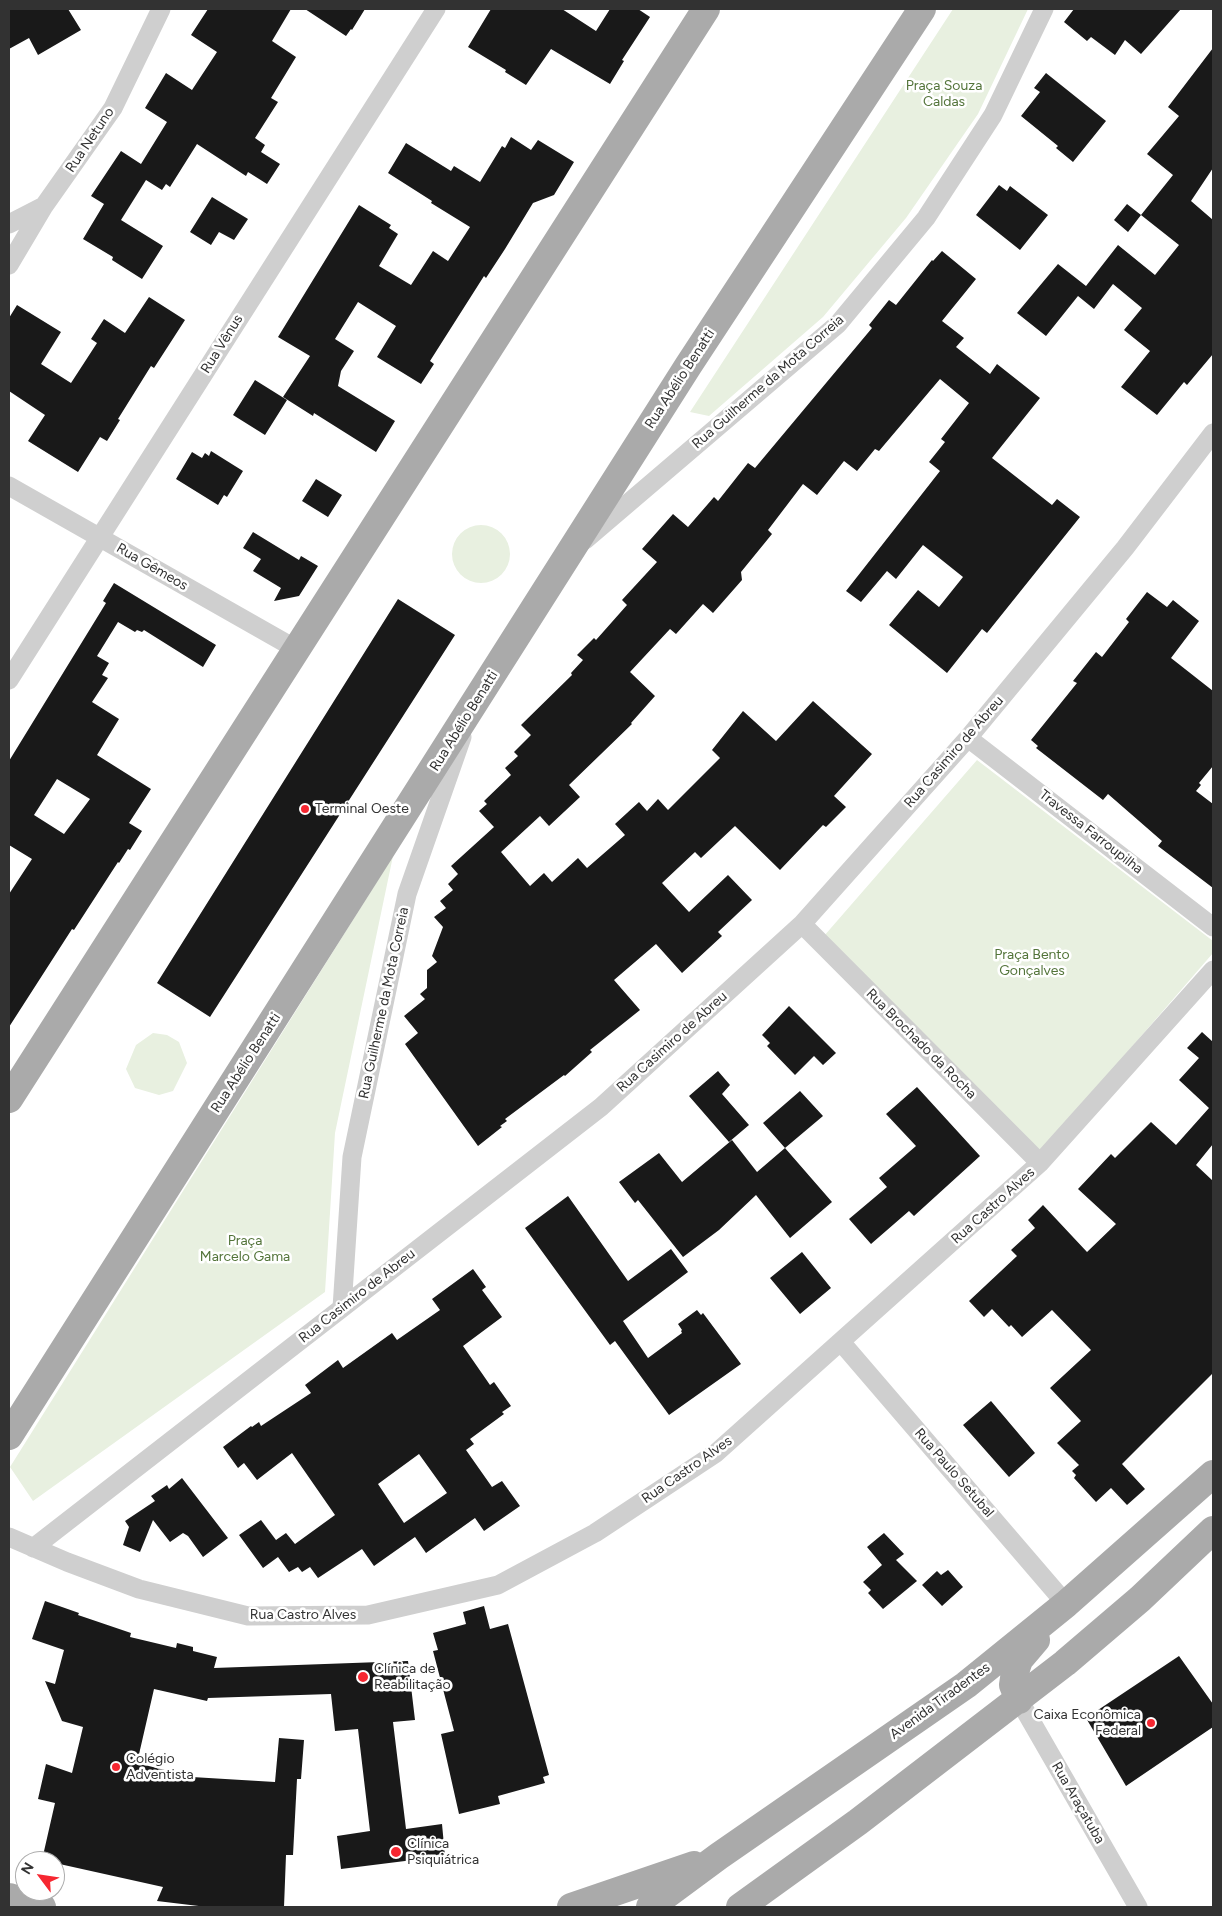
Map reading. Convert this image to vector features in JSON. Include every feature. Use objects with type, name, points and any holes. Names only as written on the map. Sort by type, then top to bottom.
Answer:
[{"type":"main road","points":[[9,1098],[706,9]]},
{"type":"main road","name":"Rua Abélio Benatti","points":[[9,1436],[688,366],[922,9]]},
{"type":"main road","name":"Avenida Tiradentes","points":[[650,1907],[719,1856],[966,1685],[1066,1604],[1213,1474]]},
{"type":"main road","points":[[740,1907],[858,1822],[1065,1663],[1213,1530]]},
{"type":"main road","points":[[1018,1700],[1013,1685],[1019,1660],[1066,1604]]},
{"type":"main road","points":[[570,1907],[719,1856]]},
{"type":"main road","points":[[9,1897],[42,1907]]},
{"type":"street","name":"Rua Netuno","points":[[9,265],[44,206],[113,108],[162,9]]},
{"type":"street","name":"Rua Vênus","points":[[9,680],[436,9]]},
{"type":"street","name":"Rua Guilherme da Mota Correia","points":[[571,552],[838,324],[926,218],[993,115],[1044,9]]},
{"type":"street","points":[[9,224],[44,206]]},
{"type":"street","name":"Rua Casimiro de Abreu","points":[[33,1548],[601,1107],[802,924],[968,738],[1125,548],[1213,434]]},
{"type":"street","name":"Rua Gêmeos","points":[[9,486],[296,649]]},
{"type":"street","name":"Rua Guilherme da Mota Correia","points":[[342,1308],[352,1157],[407,894],[472,708]]},
{"type":"street","name":"Travessa Farroupilha","points":[[968,738],[1213,926]]},
{"type":"street","name":"Rua Brochado da Rocha","points":[[802,924],[1040,1163]]},
{"type":"street","name":"Rua Castro Alves","points":[[9,1537],[139,1590],[248,1616],[368,1616],[498,1585],[595,1533],[716,1453],[1040,1163],[1213,970]]},
{"type":"street","name":"Rua Paulo Setubal","points":[[841,1342],[1066,1604]]},
{"type":"street","name":"Rua Araçatuba","points":[[1018,1700],[1138,1907]]},
{"type":"green space","name":"Praça Souza Caldas","points":[[953,9],[1028,9],[978,114],[906,218],[823,317],[709,416],[690,412]]},
{"type":"green space","points":[[475,525],[487,525],[502,533],[510,548],[510,560],[502,575],[487,583],[475,583],[460,575],[452,560],[452,548],[460,533]]},
{"type":"green space","name":"Praça Bento Gonçalves","points":[[977,760],[1213,941],[1213,953],[1041,1152],[824,936]]},
{"type":"green space","name":"Praça Marcelo Gama","points":[[393,856],[335,1133],[325,1292],[33,1501],[10,1467]]},
{"type":"green space","points":[[153,1033],[167,1035],[179,1042],[187,1063],[173,1091],[159,1095],[135,1088],[126,1069],[136,1045]]},
{"type":"building","points":[[9,9],[68,9],[81,30],[38,55],[29,38],[9,49]]},
{"type":"building","points":[[208,9],[291,9],[272,41],[296,57],[271,98],[278,102],[255,138],[265,145],[261,152],[280,164],[267,184],[248,172],[246,176],[197,144],[170,187],[166,184],[162,190],[146,180],[121,220],[163,246],[142,279],[112,260],[113,257],[83,239],[104,204],[91,196],[121,151],[141,164],[167,122],[145,108],[166,73],[192,90],[217,52],[191,35]]},
{"type":"building","points":[[305,9],[365,9],[346,36]]},
{"type":"building","points":[[491,9],[562,9],[596,31],[610,9],[638,9],[650,17],[622,60],[624,61],[610,84],[551,49],[526,85],[505,72],[506,70],[468,47]]},
{"type":"building","points":[[1074,9],[1181,9],[1141,54],[1125,40],[1115,55],[1091,37],[1087,41],[1064,22]]},
{"type":"building","points":[[1213,48],[1213,168],[1191,201],[1213,220],[1213,354],[1187,385],[1184,382],[1157,415],[1121,387],[1150,351],[1124,330],[1142,308],[1113,284],[1094,309],[1078,296],[1046,336],[1017,313],[1058,264],[1086,286],[1118,245],[1155,275],[1179,245],[1141,215],[1173,175],[1147,154],[1179,116],[1168,107]]},
{"type":"building","points":[[1046,73],[1106,121],[1073,162],[1056,148],[1058,146],[1021,116],[1040,92],[1034,88]]},
{"type":"building","points":[[511,137],[531,150],[538,140],[574,162],[554,195],[533,203],[505,249],[486,278],[484,276],[430,361],[434,364],[421,384],[377,357],[396,326],[358,302],[335,339],[354,351],[341,371],[338,386],[395,421],[376,452],[314,413],[313,416],[283,397],[310,356],[278,337],[359,205],[391,225],[389,228],[398,234],[379,266],[411,285],[433,251],[448,261],[470,227],[388,173],[406,143],[451,171],[454,166],[480,182],[502,146],[505,148]]},
{"type":"building","points":[[999,185],[1007,191],[1010,186],[1048,215],[1020,250],[976,215]]},
{"type":"building","points":[[212,197],[248,219],[234,240],[219,232],[211,245],[190,232]]},
{"type":"building","points":[[1127,204],[1141,215],[1128,232],[1114,220]]},
{"type":"building","points":[[942,251],[976,279],[942,321],[964,338],[956,347],[990,374],[997,364],[1040,398],[992,458],[1052,505],[1057,499],[1080,517],[987,633],[982,629],[947,673],[889,625],[918,590],[939,607],[963,577],[923,545],[896,579],[887,571],[861,602],[846,591],[940,471],[929,462],[945,442],[941,439],[969,403],[940,379],[879,451],[875,449],[857,471],[844,461],[817,495],[803,484],[768,530],[772,534],[741,572],[742,580],[713,613],[703,604],[676,634],[670,629],[630,672],[655,696],[632,724],[569,785],[580,797],[549,826],[540,816],[501,852],[530,886],[544,873],[552,882],[578,858],[587,868],[625,835],[615,824],[639,802],[647,811],[658,799],[668,810],[720,758],[712,750],[743,711],[776,741],[813,701],[872,754],[834,796],[846,807],[826,827],[823,825],[780,870],[735,826],[701,858],[695,852],[662,883],[689,912],[728,875],[752,900],[718,932],[722,936],[682,973],[656,944],[614,980],[640,1010],[590,1050],[592,1052],[565,1076],[505,1119],[507,1121],[500,1126],[502,1127],[478,1146],[405,1044],[418,1033],[404,1016],[425,999],[420,994],[427,988],[427,970],[437,962],[432,956],[443,927],[434,917],[446,908],[440,901],[453,890],[448,884],[458,874],[451,866],[494,827],[479,811],[487,804],[484,801],[511,775],[505,768],[518,756],[514,752],[531,735],[521,725],[572,675],[571,673],[583,660],[577,655],[594,638],[596,640],[627,605],[622,600],[657,562],[642,549],[673,514],[688,527],[714,497],[718,501],[748,463],[755,468],[872,328],[869,325],[889,300],[896,305],[932,260]]},
{"type":"building","points":[[149,297],[185,320],[154,368],[151,366],[118,419],[120,420],[107,441],[100,437],[78,472],[28,441],[45,415],[9,391],[9,318],[17,305],[61,332],[41,364],[71,383],[97,343],[91,339],[104,319],[125,333]]},
{"type":"building","points":[[255,380],[287,400],[265,435],[233,415]]},
{"type":"building","points":[[211,451],[243,471],[227,497],[224,495],[218,505],[176,479],[192,452],[202,458],[205,453],[209,456]]},
{"type":"building","points":[[316,479],[342,495],[328,517],[302,501]]},
{"type":"building","points":[[253,532],[299,560],[301,556],[318,566],[299,596],[274,601],[281,588],[253,571],[261,559],[243,548]]},
{"type":"building","points":[[114,583],[216,645],[203,667],[144,630],[142,632],[137,630],[135,632],[118,622],[97,656],[109,663],[102,675],[108,678],[92,702],[119,719],[97,755],[151,789],[129,823],[142,831],[130,850],[128,849],[118,862],[74,930],[72,929],[9,1027],[9,894],[32,859],[9,845],[9,761],[106,603],[103,601]],"holes":[[[57,779],[90,799],[64,834],[34,815]]]},
{"type":"building","points":[[1147,592],[1167,607],[1173,600],[1199,621],[1171,658],[1213,691],[1213,766],[1199,783],[1201,785],[1196,791],[1213,804],[1213,888],[1158,846],[1162,841],[1108,794],[1103,800],[1036,748],[1038,746],[1031,740],[1077,683],[1073,681],[1096,652],[1102,657],[1129,622],[1126,619]]},
{"type":"building","name":"Terminal Oeste","points":[[398,599],[455,635],[210,1017],[157,983]]},
{"type":"building","points":[[789,1006],[836,1053],[823,1065],[814,1056],[795,1075],[767,1046],[770,1043],[762,1035]]},
{"type":"building","points":[[1202,1032],[1213,1042],[1213,1144],[1196,1165],[1213,1181],[1213,1373],[1122,1464],[1145,1489],[1127,1505],[1111,1488],[1096,1502],[1074,1478],[1076,1475],[1072,1471],[1079,1465],[1057,1443],[1081,1421],[1050,1388],[1091,1350],[1052,1310],[1022,1337],[1011,1325],[1009,1327],[992,1309],[984,1317],[969,1301],[1017,1256],[1011,1250],[1035,1228],[1028,1220],[1043,1205],[1087,1252],[1116,1224],[1078,1189],[1111,1154],[1115,1158],[1151,1122],[1176,1145],[1209,1108],[1179,1080],[1199,1058],[1187,1048]]},
{"type":"building","points":[[718,1071],[730,1085],[722,1094],[749,1125],[729,1142],[689,1096]]},
{"type":"building","points":[[917,1087],[980,1156],[914,1216],[909,1211],[871,1244],[849,1219],[887,1187],[879,1178],[916,1146],[886,1114]]},
{"type":"building","points":[[800,1091],[823,1116],[785,1148],[763,1123]]},
{"type":"building","points":[[732,1140],[757,1172],[785,1148],[832,1202],[790,1238],[756,1195],[719,1230],[683,1257],[638,1200],[635,1203],[619,1182],[659,1153],[682,1182]]},
{"type":"building","points":[[568,1196],[628,1281],[671,1249],[688,1272],[623,1321],[648,1358],[682,1333],[678,1324],[697,1310],[701,1315],[703,1313],[741,1364],[669,1415],[615,1341],[610,1345],[525,1228]]},
{"type":"building","points":[[802,1252],[831,1288],[800,1314],[770,1278]]},
{"type":"building","points":[[473,1269],[486,1287],[482,1290],[502,1317],[463,1346],[490,1385],[494,1382],[511,1406],[502,1412],[504,1414],[470,1439],[474,1444],[466,1450],[492,1487],[502,1481],[520,1506],[484,1531],[475,1518],[426,1553],[415,1537],[374,1566],[362,1549],[318,1578],[310,1567],[302,1572],[298,1567],[289,1572],[278,1557],[263,1568],[239,1535],[261,1520],[276,1540],[286,1533],[295,1544],[335,1515],[292,1453],[257,1480],[244,1463],[238,1468],[223,1447],[251,1426],[259,1422],[261,1426],[311,1393],[305,1385],[338,1360],[343,1368],[392,1333],[397,1340],[440,1310],[432,1299]],"holes":[[[419,1454],[447,1493],[404,1523],[378,1484]]]},
{"type":"building","points":[[991,1401],[1035,1453],[1009,1477],[963,1425]]},
{"type":"building","points":[[182,1478],[228,1538],[203,1557],[188,1536],[183,1533],[170,1542],[153,1520],[140,1552],[123,1545],[129,1527],[125,1521],[155,1501],[151,1496],[167,1485],[169,1489]]},
{"type":"building","points":[[884,1533],[904,1554],[896,1560],[917,1581],[883,1609],[868,1593],[871,1590],[863,1582],[882,1565],[867,1547]]},
{"type":"building","points":[[948,1570],[963,1587],[942,1606],[922,1585],[937,1571],[941,1575]]},
{"type":"building","name":"Colégio Adventista","points":[[45,1601],[79,1613],[78,1615],[131,1633],[130,1637],[176,1648],[177,1643],[193,1647],[193,1651],[217,1657],[214,1668],[408,1661],[415,1720],[393,1722],[406,1829],[442,1824],[445,1856],[341,1869],[337,1836],[370,1831],[358,1729],[335,1731],[331,1694],[208,1698],[207,1701],[154,1689],[137,1763],[192,1777],[275,1782],[279,1738],[304,1740],[301,1779],[297,1779],[293,1855],[286,1855],[284,1907],[207,1907],[157,1901],[163,1887],[65,1865],[65,1851],[44,1851],[55,1803],[38,1799],[46,1764],[72,1773],[83,1727],[62,1721],[45,1681],[55,1684],[64,1650],[32,1639]]},
{"type":"building","points":[[484,1606],[490,1629],[508,1624],[549,1775],[543,1777],[545,1783],[498,1796],[500,1804],[459,1814],[441,1734],[454,1731],[433,1651],[438,1650],[433,1633],[466,1624],[463,1612]]},
{"type":"building","name":"Caixa Econômica Federal","points":[[1179,1656],[1213,1704],[1213,1727],[1126,1786],[1086,1718]]},
{"type":"place","name":"Terminal Oeste","points":[[305,809]]},
{"type":"place","name":"Clínica de Reabilitação","points":[[363,1677]]},
{"type":"place","name":"Caixa Econômica Federal","points":[[1151,1723]]},
{"type":"place","name":"Colégio Adventista","points":[[116,1767]]},
{"type":"place","name":"Clínica Psiquiátrica","points":[[396,1852]]}]
